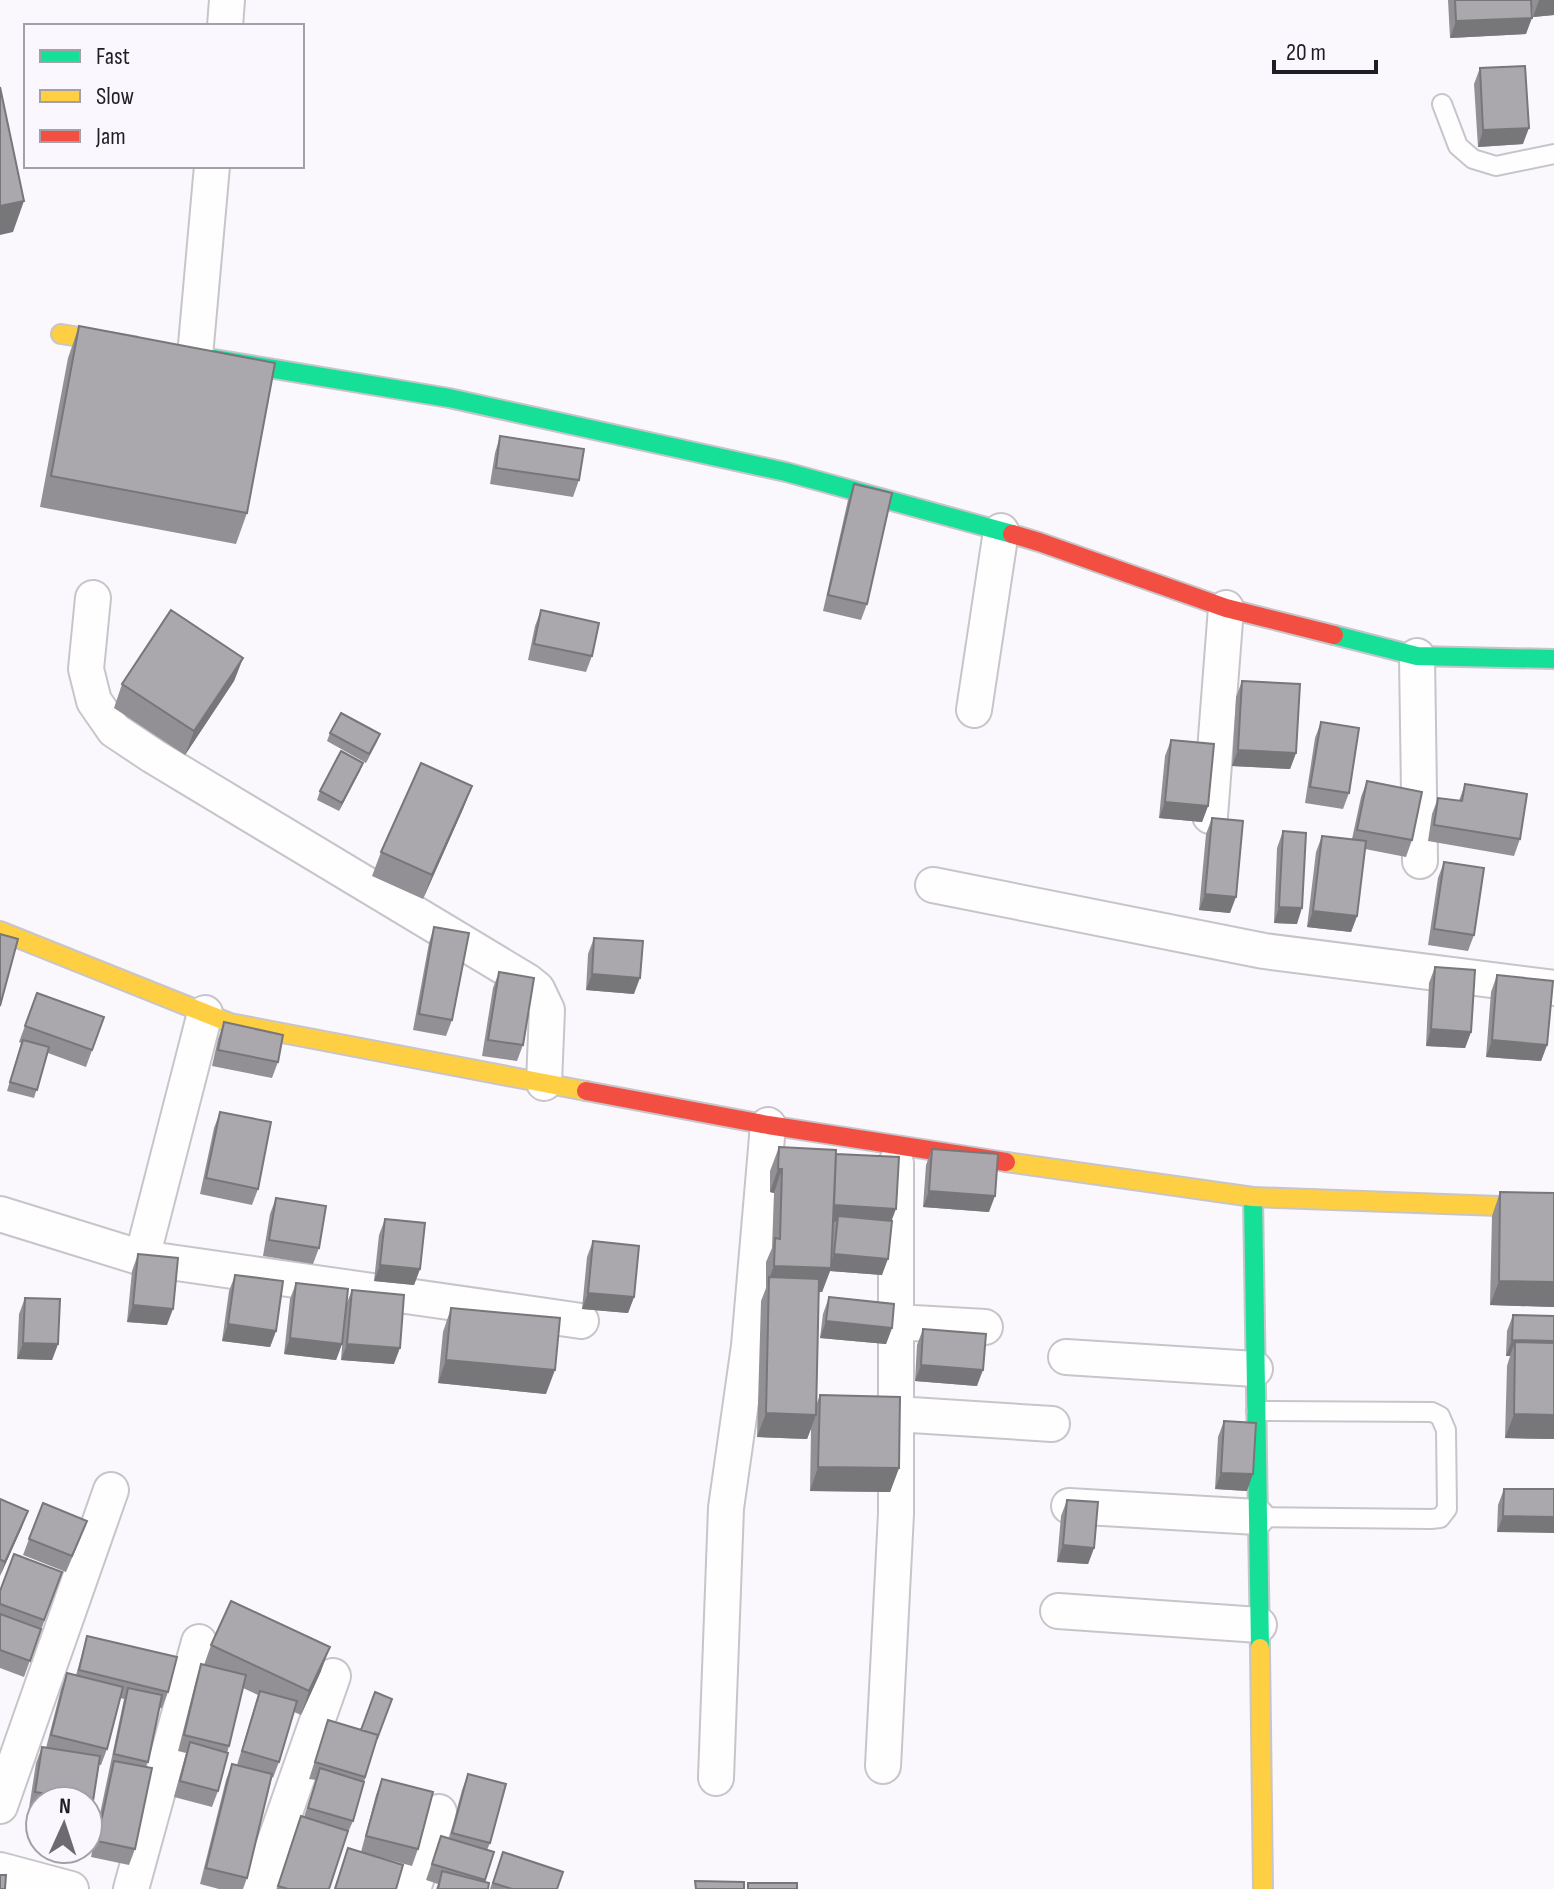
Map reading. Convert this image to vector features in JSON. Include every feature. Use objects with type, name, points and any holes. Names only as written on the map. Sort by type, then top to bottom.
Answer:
[{"type":"street","points":[[225,24],[227,0]]},
{"type":"street","points":[[212,168],[188,355],[464,402],[786,472],[1039,542],[1226,608],[1417,656],[1554,659]]},
{"type":"street","points":[[61,334],[151,349]]},
{"type":"street","points":[[974,710],[1001,531]]},
{"type":"street","points":[[93,598],[86,669],[94,701],[114,730],[537,989],[547,1010],[544,1083]]},
{"type":"street","points":[[1210,816],[1226,608]]},
{"type":"street","points":[[1417,656],[1420,861]]},
{"type":"street","points":[[933,885],[1264,951],[1554,988]]},
{"type":"street","points":[[0,931],[230,1023],[768,1125],[1253,1197],[1554,1208]]},
{"type":"street","points":[[142,1258],[205,1013]]},
{"type":"street","points":[[716,1778],[726,1508],[749,1346],[768,1125]]},
{"type":"street","points":[[883,1766],[896,1514],[895,1146]]},
{"type":"street","points":[[1253,1197],[1263,1889]]},
{"type":"street","points":[[0,1214],[142,1258],[581,1321]]},
{"type":"street","points":[[896,1322],[985,1327]]},
{"type":"street","points":[[1066,1357],[1255,1369]]},
{"type":"street","points":[[896,1414],[1052,1424]]},
{"type":"street","points":[[0,1806],[111,1490]]},
{"type":"street","points":[[1069,1506],[1257,1517]]},
{"type":"street","points":[[1058,1611],[1259,1625]]},
{"type":"street","points":[[131,1889],[199,1642]]},
{"type":"street","points":[[258,1889],[333,1676]]},
{"type":"street","points":[[413,1889],[439,1812]]},
{"type":"street","points":[[0,1870],[71,1889]]},
{"type":"lane","points":[[1442,104],[1458,146],[1473,159],[1496,166],[1554,154]]},
{"type":"lane","points":[[1256,1411],[1432,1412],[1440,1416],[1446,1430],[1447,1509],[1440,1518],[1431,1519],[1257,1517]]},
{"type":"building","points":[[1455,0],[1531,0],[1532,18],[1456,21]]},
{"type":"building","points":[[1525,66],[1529,128],[1483,130],[1480,68]]},
{"type":"building","points":[[0,87],[24,201],[0,206]]},
{"type":"building","points":[[79,326],[275,363],[247,513],[51,476]]},
{"type":"building","points":[[500,436],[584,449],[579,480],[496,468]]},
{"type":"building","points":[[854,484],[892,493],[867,604],[828,595]]},
{"type":"building","points":[[171,610],[243,658],[194,731],[122,684]]},
{"type":"building","points":[[541,610],[599,623],[592,656],[534,644]]},
{"type":"building","points":[[1242,681],[1300,684],[1296,753],[1238,750]]},
{"type":"building","points":[[341,713],[380,734],[369,754],[330,733]]},
{"type":"building","points":[[1321,722],[1359,728],[1349,793],[1310,787]]},
{"type":"building","points":[[1171,740],[1214,744],[1208,806],[1165,802]]},
{"type":"building","points":[[341,751],[363,763],[342,803],[320,791]]},
{"type":"building","points":[[421,763],[472,786],[432,875],[381,852]]},
{"type":"building","points":[[1367,781],[1422,792],[1412,840],[1357,830]]},
{"type":"building","points":[[1465,784],[1527,794],[1520,839],[1434,825],[1438,798],[1462,801]]},
{"type":"building","points":[[1212,818],[1243,821],[1236,897],[1205,894]]},
{"type":"building","points":[[1283,831],[1306,833],[1302,908],[1279,907]]},
{"type":"building","points":[[1322,836],[1366,841],[1357,916],[1313,911]]},
{"type":"building","points":[[1444,862],[1484,868],[1474,935],[1434,929]]},
{"type":"building","points":[[434,927],[469,933],[452,1020],[419,1014]]},
{"type":"building","points":[[0,934],[18,939],[0,1006]]},
{"type":"building","points":[[594,938],[643,941],[640,978],[592,974]]},
{"type":"building","points":[[1435,967],[1475,970],[1471,1032],[1431,1029]]},
{"type":"building","points":[[499,972],[534,978],[523,1045],[488,1040]]},
{"type":"building","points":[[1497,975],[1553,981],[1547,1045],[1492,1040]]},
{"type":"building","points":[[37,993],[104,1017],[92,1050],[25,1026]]},
{"type":"building","points":[[224,1022],[283,1035],[278,1062],[218,1050]]},
{"type":"building","points":[[23,1040],[49,1047],[37,1090],[10,1082]]},
{"type":"building","points":[[220,1112],[271,1122],[258,1189],[206,1178]]},
{"type":"building","points":[[779,1147],[836,1150],[831,1268],[774,1266],[775,1238],[780,1239],[782,1169],[778,1169]]},
{"type":"building","points":[[932,1149],[998,1154],[995,1196],[929,1191]]},
{"type":"building","points":[[836,1154],[899,1157],[896,1209],[834,1205]]},
{"type":"building","points":[[1500,1192],[1554,1193],[1554,1282],[1499,1281]]},
{"type":"building","points":[[276,1198],[326,1206],[319,1248],[269,1240]]},
{"type":"building","points":[[838,1216],[892,1221],[888,1259],[834,1254]]},
{"type":"building","points":[[385,1219],[425,1223],[420,1269],[380,1265]]},
{"type":"building","points":[[593,1241],[639,1246],[634,1297],[588,1293]]},
{"type":"building","points":[[138,1254],[178,1258],[173,1309],[133,1305]]},
{"type":"building","points":[[235,1275],[283,1281],[276,1331],[228,1324]]},
{"type":"building","points":[[769,1277],[819,1279],[816,1415],[766,1413]]},
{"type":"building","points":[[296,1283],[348,1289],[342,1344],[290,1338]]},
{"type":"building","points":[[352,1290],[404,1295],[400,1348],[347,1344]]},
{"type":"building","points":[[829,1297],[894,1304],[892,1328],[826,1321]]},
{"type":"building","points":[[25,1298],[60,1299],[58,1344],[23,1343]]},
{"type":"building","points":[[451,1308],[560,1318],[555,1370],[446,1360]]},
{"type":"building","points":[[1513,1315],[1554,1316],[1554,1341],[1512,1340]]},
{"type":"building","points":[[923,1329],[986,1334],[983,1370],[921,1365]]},
{"type":"building","points":[[1515,1342],[1554,1343],[1554,1415],[1514,1414]]},
{"type":"building","points":[[820,1395],[900,1397],[899,1468],[818,1467]]},
{"type":"building","points":[[1224,1421],[1256,1423],[1253,1474],[1221,1473]]},
{"type":"building","points":[[1504,1489],[1554,1489],[1554,1517],[1503,1516]]},
{"type":"building","points":[[0,1499],[28,1511],[5,1562],[0,1559]]},
{"type":"building","points":[[1067,1500],[1098,1502],[1094,1548],[1063,1545]]},
{"type":"building","points":[[43,1503],[87,1521],[72,1556],[29,1539]]},
{"type":"building","points":[[14,1554],[62,1572],[44,1620],[0,1604],[0,1591]]},
{"type":"building","points":[[231,1601],[330,1647],[309,1691],[211,1645]]},
{"type":"building","points":[[0,1614],[41,1629],[30,1661],[0,1650]]},
{"type":"building","points":[[87,1636],[177,1657],[168,1692],[79,1670]]},
{"type":"building","points":[[201,1664],[246,1675],[229,1746],[184,1735]]},
{"type":"building","points":[[67,1673],[123,1687],[107,1749],[51,1735]]},
{"type":"building","points":[[128,1688],[162,1695],[148,1762],[114,1754]]},
{"type":"building","points":[[260,1691],[297,1701],[279,1762],[242,1751]]},
{"type":"building","points":[[375,1692],[392,1699],[377,1739],[378,1735],[361,1730]]},
{"type":"building","points":[[328,1720],[378,1735],[365,1777],[315,1762]]},
{"type":"building","points":[[190,1742],[228,1753],[218,1791],[180,1781]]},
{"type":"building","points":[[42,1747],[100,1756],[95,1785],[36,1785]]},
{"type":"building","points":[[114,1761],[152,1768],[135,1849],[104,1842],[104,1808]]},
{"type":"building","points":[[232,1764],[272,1774],[247,1878],[206,1868]]},
{"type":"building","points":[[320,1768],[364,1782],[353,1821],[308,1808]]},
{"type":"building","points":[[468,1774],[506,1784],[490,1843],[452,1833]]},
{"type":"building","points":[[382,1779],[433,1792],[418,1849],[366,1836]]},
{"type":"building","points":[[301,1816],[348,1831],[329,1889],[288,1889],[278,1886]]},
{"type":"building","points":[[441,1836],[494,1852],[485,1880],[432,1864]]},
{"type":"building","points":[[348,1848],[403,1865],[396,1889],[335,1889]]},
{"type":"building","points":[[503,1852],[563,1872],[557,1889],[512,1889],[493,1883]]},
{"type":"building","points":[[442,1871],[489,1883],[488,1889],[438,1889]]},
{"type":"building","points":[[0,1875],[6,1875],[5,1889],[0,1889]]},
{"type":"building","points":[[695,1881],[744,1882],[744,1889],[696,1889]]},
{"type":"building","points":[[748,1883],[797,1883],[797,1889],[748,1889]]},
{"type":"traffic: fast","points":[[214,359],[449,398],[786,472],[1012,534]]},
{"type":"traffic: fast","points":[[1334,635],[1417,656],[1554,659]]},
{"type":"traffic: fast","points":[[1253,1197],[1260,1648]]},
{"type":"traffic: slow","points":[[61,334],[134,346]]},
{"type":"traffic: slow","points":[[0,931],[230,1023],[586,1091]]},
{"type":"traffic: slow","points":[[1006,1162],[1253,1197],[1554,1208]]},
{"type":"traffic: slow","points":[[1260,1648],[1263,1889]]},
{"type":"traffic: jam","points":[[1012,534],[1226,608],[1334,635]]},
{"type":"traffic: jam","points":[[586,1091],[768,1125],[1006,1162]]}]
